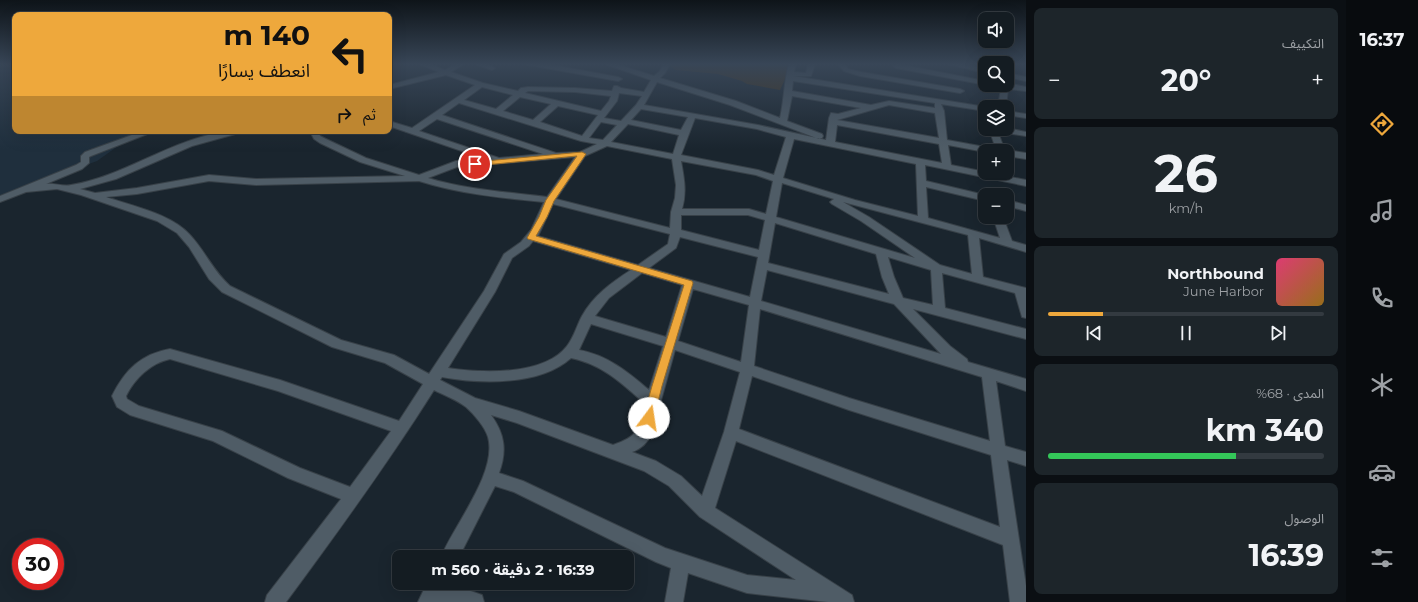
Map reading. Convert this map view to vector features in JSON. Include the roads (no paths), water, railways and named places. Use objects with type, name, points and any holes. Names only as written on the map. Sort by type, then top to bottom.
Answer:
[{"type":"street","points":[[412,132],[472,92]]},
{"type":"street","points":[[509,92],[624,123],[684,133]]},
{"type":"street","points":[[497,112],[522,92]]},
{"type":"street","points":[[584,139],[613,101],[616,92]]},
{"type":"street","points":[[95,195],[137,191],[209,178],[256,182],[419,178],[456,164],[582,154],[604,144],[639,106],[646,94],[617,92]]},
{"type":"street","points":[[686,92],[758,127],[792,136],[830,142],[1026,183]]},
{"type":"street","points":[[880,92],[978,108]]},
{"type":"street","points":[[783,122],[789,93],[872,108]]},
{"type":"street","points":[[889,103],[890,94]]},
{"type":"street","points":[[459,101],[604,144],[778,178],[812,190],[923,221],[1007,242],[1026,249]]},
{"type":"street","points":[[830,142],[836,102]]},
{"type":"street","points":[[938,102],[947,167]]},
{"type":"street","points":[[833,120],[889,103],[940,112]]},
{"type":"street","points":[[534,123],[557,104]]},
{"type":"street","points":[[639,106],[692,116],[723,110],[783,122],[830,142]]},
{"type":"street","points":[[1014,114],[1026,116]]},
{"type":"street","points":[[437,116],[557,156]]},
{"type":"street","points":[[434,376],[499,375],[532,371],[555,363],[569,353],[580,336],[587,318],[595,305],[608,293],[672,246],[675,240],[676,212],[680,198],[681,185],[676,157],[684,133],[692,116]]},
{"type":"street","points":[[833,120],[978,148]]},
{"type":"street","points":[[392,124],[502,161]]},
{"type":"street","points":[[1014,132],[1026,134]]},
{"type":"street","points":[[0,199],[79,167],[85,163],[85,156],[88,154],[143,134]]},
{"type":"street","points":[[69,189],[113,176],[189,144],[225,134]]},
{"type":"street","points":[[316,134],[323,142],[356,157],[419,178],[467,190],[550,200],[675,232],[898,301],[1026,334]]},
{"type":"street","points":[[706,511],[731,432],[747,370],[755,303],[778,178],[792,136]]},
{"type":"street","points":[[274,602],[316,547],[402,428],[489,292],[508,256],[531,238],[543,217],[550,200],[582,154]]},
{"type":"street","points":[[1014,154],[1026,156]]},
{"type":"street","points":[[920,162],[923,221]]},
{"type":"street","points":[[921,183],[978,196]]},
{"type":"street","points":[[27,189],[50,186],[95,195],[168,222],[191,241],[217,282],[226,289],[337,344],[389,359],[434,376],[471,403],[489,423],[496,439],[496,462],[491,478],[454,550]]},
{"type":"street","points":[[812,190],[865,220],[936,267]]},
{"type":"street","points":[[1014,205],[1026,208]]},
{"type":"street","points":[[676,212],[749,212],[978,280],[1023,291],[1026,314]]},
{"type":"street","points":[[1001,224],[1007,242]]},
{"type":"street","points":[[973,233],[978,280]]},
{"type":"street","points":[[531,238],[689,283],[1026,385]]},
{"type":"street","points":[[881,251],[888,277],[898,301],[945,350],[966,367]]},
{"type":"street","points":[[936,267],[939,311]]},
{"type":"street","points":[[613,452],[633,445],[645,433],[670,343],[689,283]]},
{"type":"street","points":[[587,318],[670,343],[849,404],[1026,459]]},
{"type":"street","points":[[569,353],[584,354],[606,364],[624,376],[653,403]]},
{"type":"street","points":[[353,496],[294,473],[217,436],[135,411],[122,402],[119,396],[123,386],[150,360],[158,356],[170,354],[280,386],[402,428]]},
{"type":"street","points":[[988,374],[1019,602]]},
{"type":"street","points":[[471,403],[518,417],[650,466],[675,481],[706,511],[838,597]]},
{"type":"street","points":[[731,432],[1011,540]]},
{"type":"street","points":[[491,478],[517,486],[662,556],[747,584],[838,597]]},
{"type":"street","points":[[674,602],[681,562]]},
{"type":"street","points":[[432,592],[462,597],[476,602]]}]
